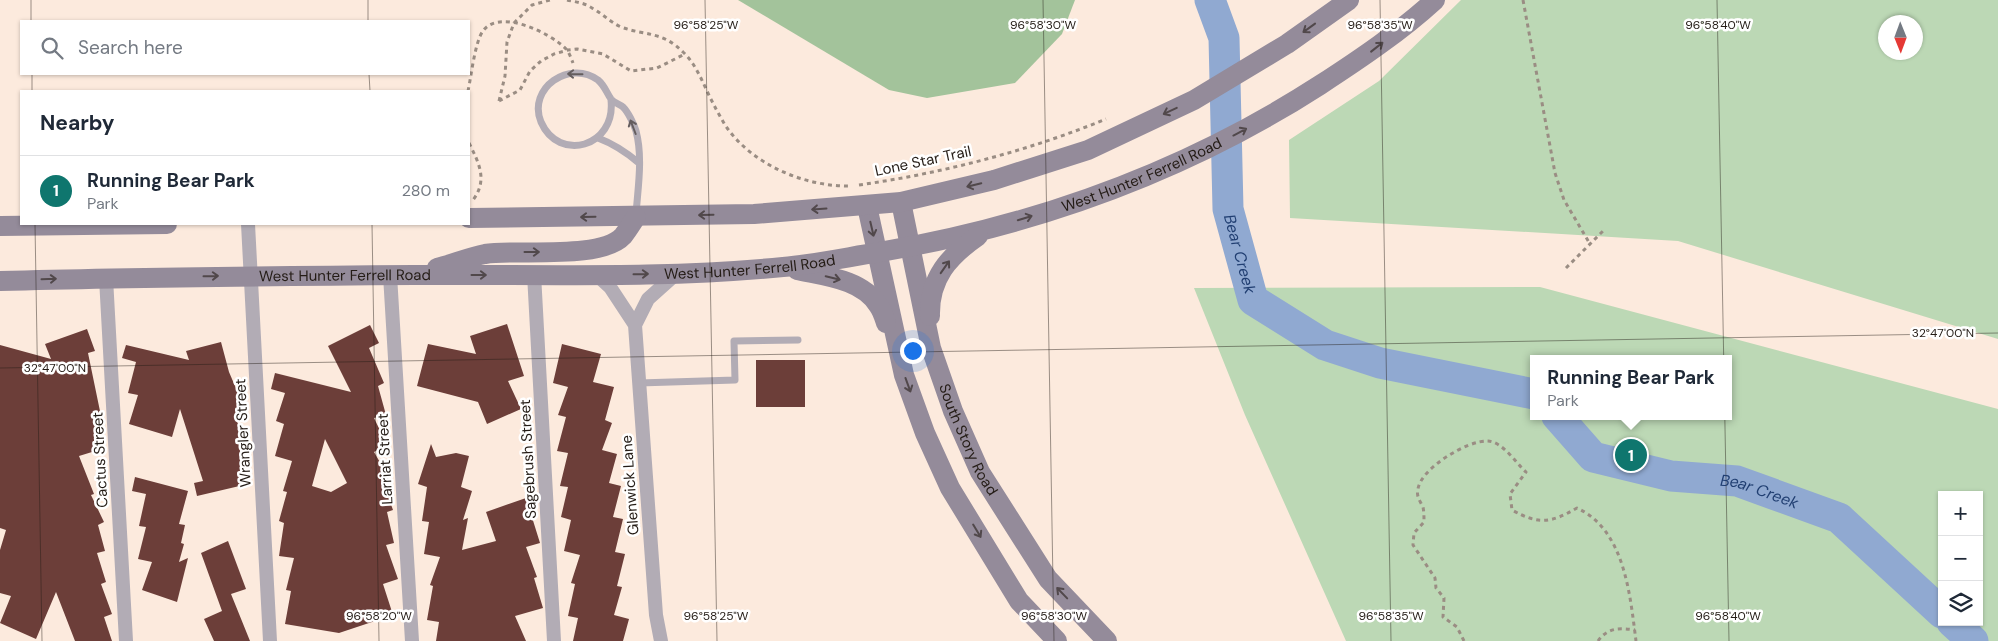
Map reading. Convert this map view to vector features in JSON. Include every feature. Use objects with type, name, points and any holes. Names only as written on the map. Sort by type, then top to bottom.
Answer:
[{"type":"main road","points":[[470,218],[754,214],[867,206],[901,202],[994,180],[1088,150],[1194,100],[1287,44],[1349,0]]},
{"type":"main road","name":"West Hunter Ferrell Road","points":[[0,280],[251,275],[597,275],[677,273],[785,267],[910,247],[988,230],[1100,196],[1193,157],[1279,111],[1368,54],[1435,0]]},
{"type":"main road","name":"South Story Road","points":[[901,202],[932,348],[952,411],[980,472],[1048,579],[1108,641]]},
{"type":"main road","points":[[867,206],[904,375],[922,425],[950,488],[1019,602],[1057,641]]},
{"type":"main road","points":[[416,275],[484,254],[563,252],[596,248],[623,237],[636,217]]},
{"type":"main road","points":[[0,226],[84,225]]},
{"type":"main road","points":[[932,348],[930,304],[934,287],[942,269],[957,251],[988,230]]},
{"type":"main road","points":[[785,267],[841,280],[859,287],[878,304],[898,350]]},
{"type":"street","name":"Wrangler Street","points":[[248,225],[270,641]]},
{"type":"street","points":[[635,325],[648,300],[677,273]]},
{"type":"street","name":"Sagebrush Street","points":[[534,274],[554,641]]},
{"type":"street","name":"Larriat Street","points":[[390,275],[412,641]]},
{"type":"street","name":"Glenwick Lane","points":[[597,275],[610,287],[635,325],[656,615],[661,641]]},
{"type":"street","name":"Cactus Street","points":[[106,278],[126,641]]},
{"type":"lane","points":[[578,72],[589,75],[607,89],[611,100],[610,121],[605,131],[598,138],[585,144],[571,145],[558,141],[547,133],[541,121],[539,107],[541,96],[547,86],[556,78],[566,74],[578,72]]},
{"type":"lane","points":[[611,100],[625,108],[635,128],[639,146],[636,217]]},
{"type":"lane","points":[[598,138],[612,144],[638,163]]},
{"type":"lane","points":[[639,383],[735,380],[734,340],[798,340]]},
{"type":"path","points":[[499,101],[505,76],[506,42],[514,23],[532,5],[550,0]]},
{"type":"path","name":"Lone Star Trail","points":[[567,0],[592,8],[609,21],[622,27],[655,34],[672,41],[686,54],[696,69],[725,126],[742,144],[761,159],[782,171],[811,182],[856,186],[912,177],[1000,154],[1107,119]]},
{"type":"path","points":[[1523,0],[1555,173],[1564,200],[1590,244]]},
{"type":"path","points":[[468,90],[481,32],[492,23],[498,21],[535,29],[556,40],[568,50],[578,72]]},
{"type":"path","points":[[470,145],[480,165],[482,176],[479,191],[470,202]]},
{"type":"path","points":[[1566,268],[1605,229]]},
{"type":"path","points":[[1464,641],[1457,628],[1442,617],[1444,598],[1436,588],[1435,578],[1413,545],[1414,533],[1424,522],[1423,508],[1419,500],[1418,489],[1423,476],[1435,466],[1459,450],[1489,441],[1502,448],[1526,472],[1510,494],[1512,510],[1528,518],[1545,522],[1561,517],[1577,508],[1589,514],[1613,542],[1622,564],[1631,596],[1636,641]]},
{"type":"path","points":[[1598,641],[1612,629],[1635,630]]},
{"type":"green space","points":[[738,0],[1075,0],[1062,34],[1015,83],[927,98],[889,90]]},
{"type":"green space","points":[[1461,0],[1998,0],[1998,339],[1678,241],[1290,218],[1289,140],[1379,81]]},
{"type":"green space","points":[[1540,287],[1998,409],[1998,641],[1346,641],[1245,415],[1194,288]]},
{"type":"building","points":[[507,324],[524,376],[508,381],[521,409],[487,424],[478,402],[417,386],[428,344],[476,354],[470,336]]},
{"type":"building","points":[[370,325],[379,343],[369,348],[384,383],[378,386],[386,415],[374,418],[387,445],[374,452],[389,478],[383,482],[393,510],[387,512],[394,543],[386,545],[398,579],[383,584],[393,615],[339,633],[285,624],[291,591],[286,590],[294,558],[279,556],[284,523],[279,521],[287,492],[283,491],[292,461],[275,456],[284,424],[276,421],[285,393],[271,389],[275,373],[351,392],[328,346]],"holes":[[[325,439],[347,483],[331,492],[312,486]]]},
{"type":"building","points":[[87,329],[95,351],[88,353],[101,416],[94,414],[105,448],[79,456],[94,494],[91,495],[104,522],[98,525],[105,551],[97,553],[106,582],[101,584],[112,614],[104,617],[112,641],[75,641],[56,592],[36,639],[0,623],[11,596],[0,593],[0,550],[6,530],[0,528],[0,345],[51,359],[45,344]]},
{"type":"building","points":[[221,342],[229,372],[247,414],[236,418],[245,445],[239,446],[248,484],[197,496],[194,483],[203,481],[180,409],[172,437],[129,424],[138,395],[128,393],[136,362],[122,358],[126,345],[189,360],[186,351]]},
{"type":"building","points":[[562,344],[601,354],[593,382],[614,387],[605,420],[612,423],[602,450],[617,454],[609,483],[621,486],[613,517],[623,519],[615,552],[625,554],[617,586],[622,587],[614,615],[629,619],[623,641],[573,641],[578,618],[568,616],[575,584],[571,583],[580,555],[564,551],[571,520],[561,517],[568,487],[560,486],[568,453],[557,451],[566,417],[558,415],[568,387],[553,383]]},
{"type":"building","points":[[756,360],[805,360],[805,407],[756,407]]},
{"type":"building","points":[[431,444],[436,457],[456,453],[469,456],[461,487],[472,491],[463,520],[468,518],[462,550],[496,541],[486,512],[526,498],[540,543],[526,547],[537,577],[534,578],[543,608],[515,616],[526,641],[436,641],[439,622],[427,620],[433,586],[430,585],[440,557],[424,554],[429,522],[422,521],[427,487],[418,484]]},
{"type":"building","points":[[135,477],[188,491],[179,524],[185,525],[181,543],[184,544],[179,562],[188,558],[177,602],[142,590],[152,562],[138,559],[146,527],[139,526],[146,494],[132,491]]},
{"type":"building","points":[[228,541],[246,589],[231,594],[250,641],[214,641],[204,619],[222,611],[201,553]]},
{"type":"waterway","name":"Bear Creek","points":[[1210,0],[1224,38],[1228,209],[1253,300],[1325,345],[1380,363],[1530,393]]},
{"type":"waterway","name":"Bear Creek","points":[[1561,420],[1593,457],[1671,476],[1737,481],[1839,518],[1938,609]]},
{"type":"waterway","name":"Bear Creek","points":[[1956,626],[1973,641]]},
{"type":"place","name":"Running Bear Park","points":[[1631,455]]}]
